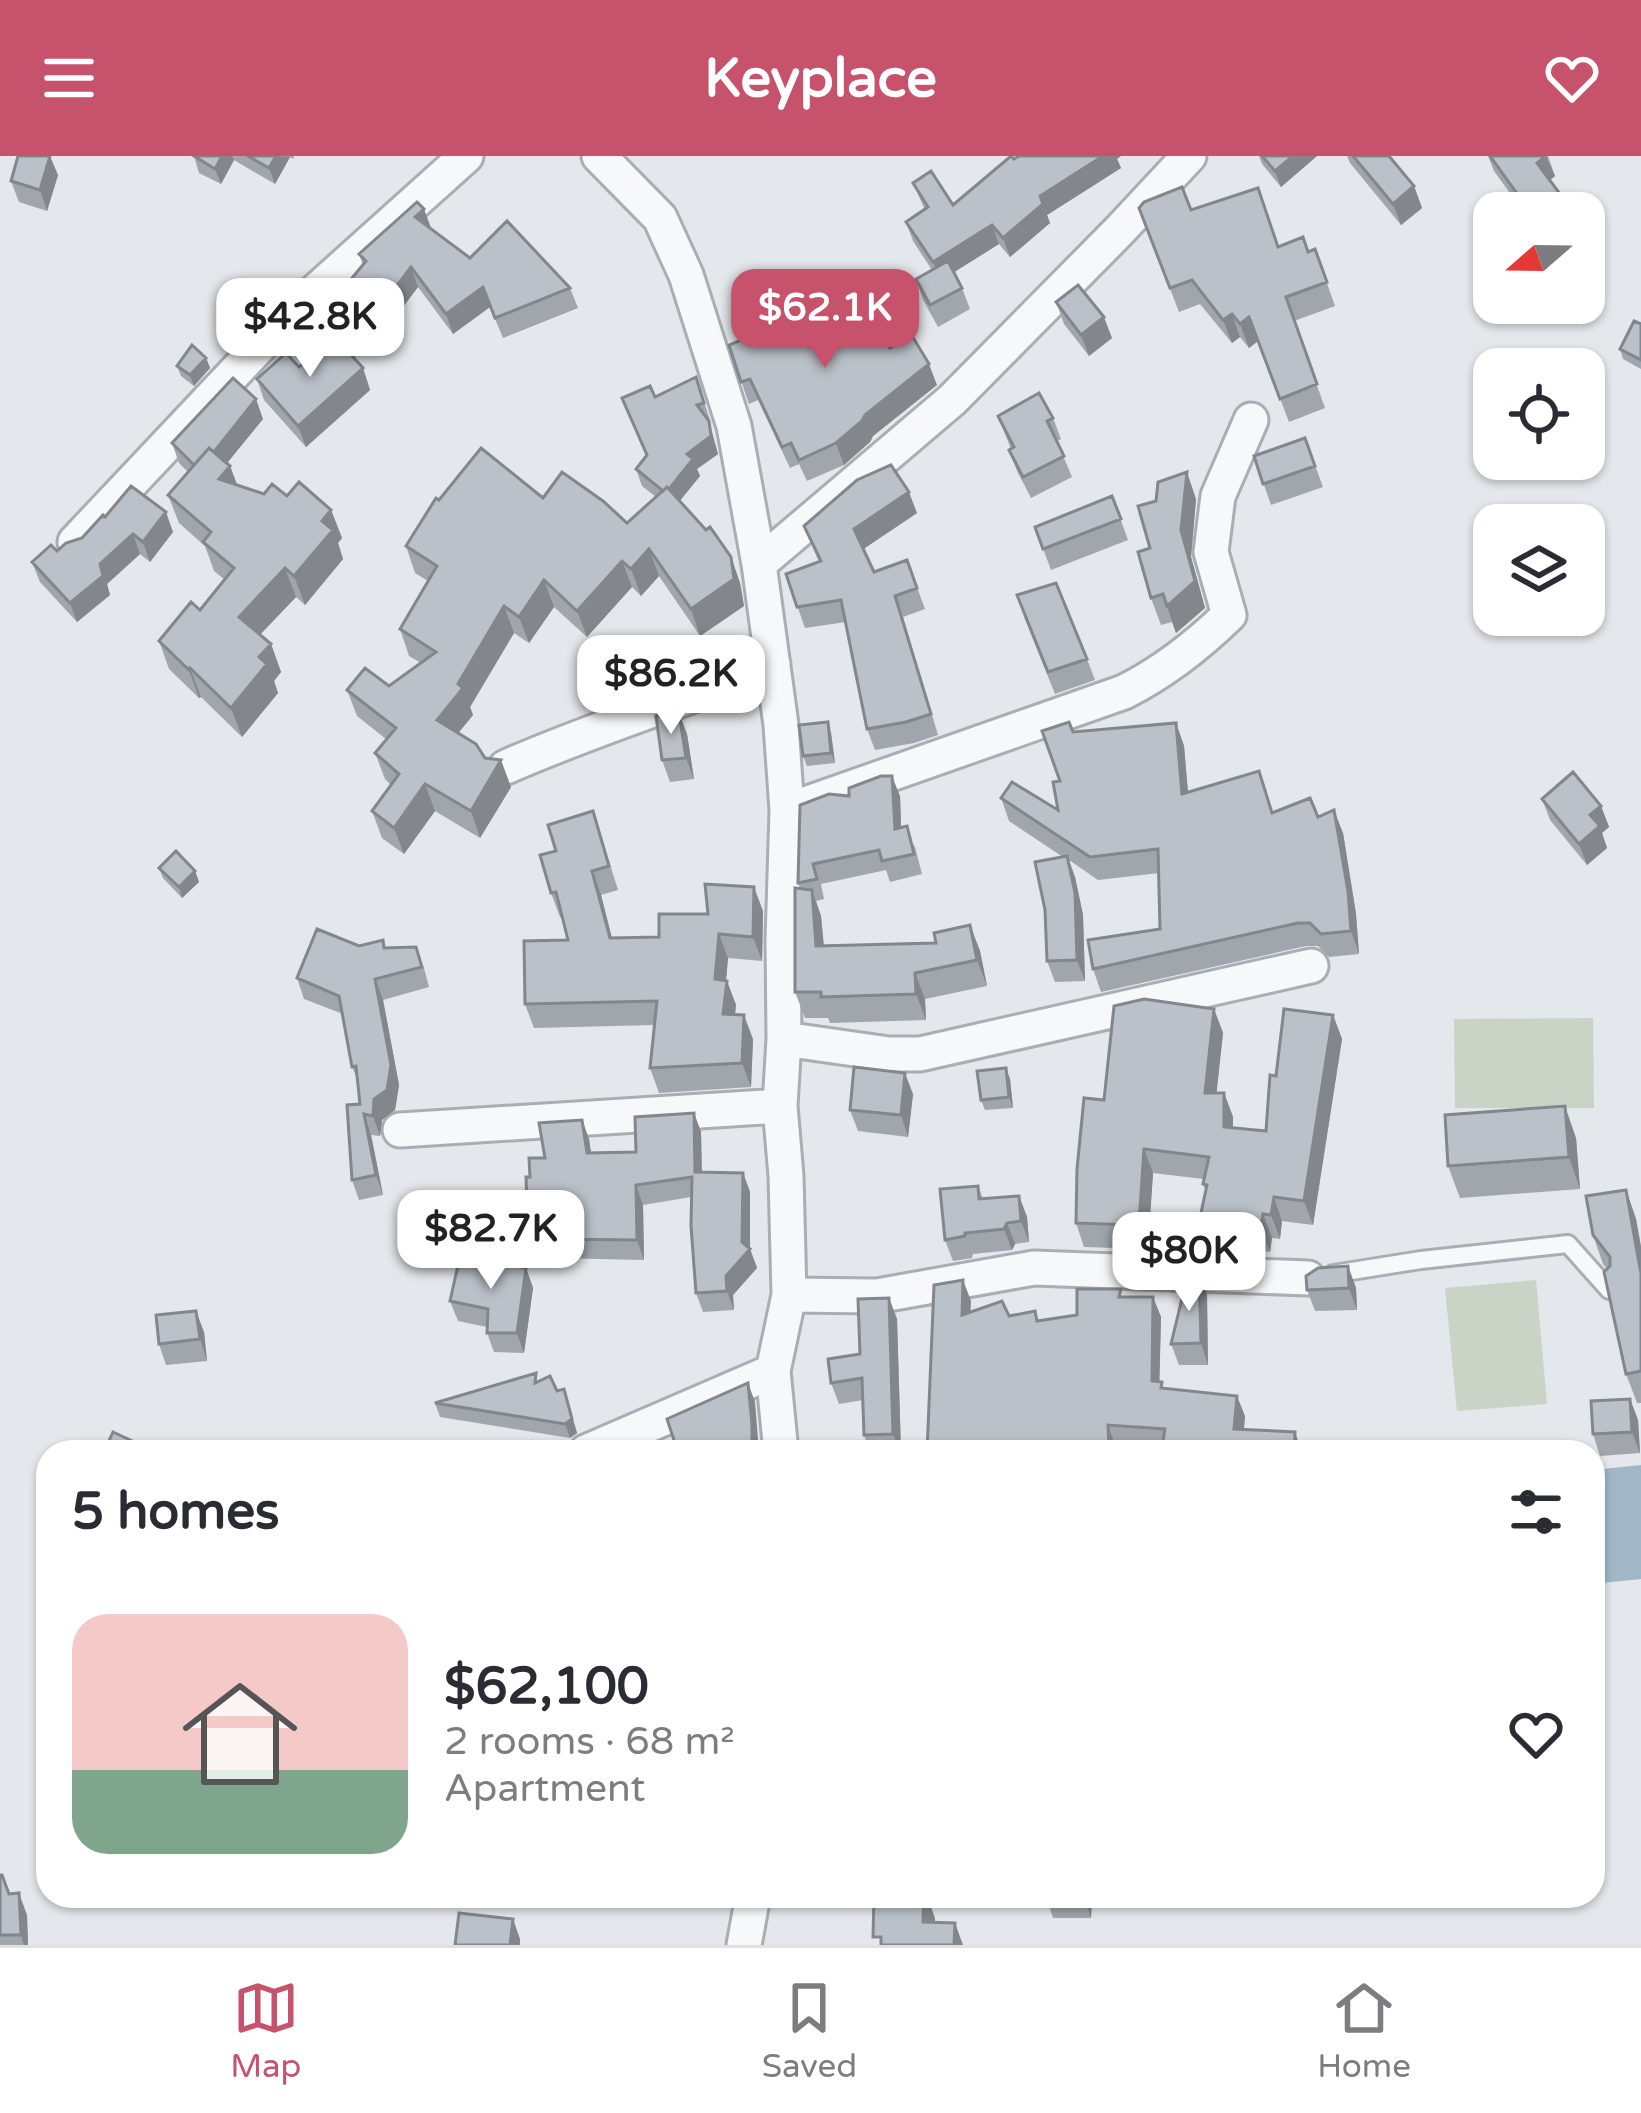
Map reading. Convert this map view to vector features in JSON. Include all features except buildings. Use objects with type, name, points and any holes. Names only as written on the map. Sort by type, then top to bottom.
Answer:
[{"type":"street","points":[[75,542],[289,315],[466,156]]},
{"type":"street","points":[[599,156],[660,218],[686,275],[734,427],[782,725],[787,810],[780,1106],[789,1295],[773,1371],[780,1440]]},
{"type":"street","points":[[759,564],[952,400],[1189,156]]},
{"type":"street","points":[[787,810],[1124,692],[1198,645],[1229,615],[1211,552],[1218,496],[1251,420]]},
{"type":"street","points":[[506,766],[773,664]]},
{"type":"street","points":[[784,1039],[920,1054],[1311,966]]},
{"type":"street","points":[[400,1130],[780,1106]]},
{"type":"street","points":[[789,1295],[877,1296],[1034,1268],[1308,1278]]},
{"type":"street","points":[[614,1440],[773,1371]]},
{"type":"street","points":[[745,1945],[751,1908]]},
{"type":"lane","points":[[1308,1278],[1568,1244],[1609,1290]]},
{"type":"green space","points":[[1593,1018],[1594,1108],[1455,1108],[1454,1019]]},
{"type":"green space","points":[[1536,1280],[1547,1404],[1457,1411],[1445,1288]]},
{"type":"water","points":[[1641,1465],[1641,1579],[1605,1583],[1605,1469]]}]
